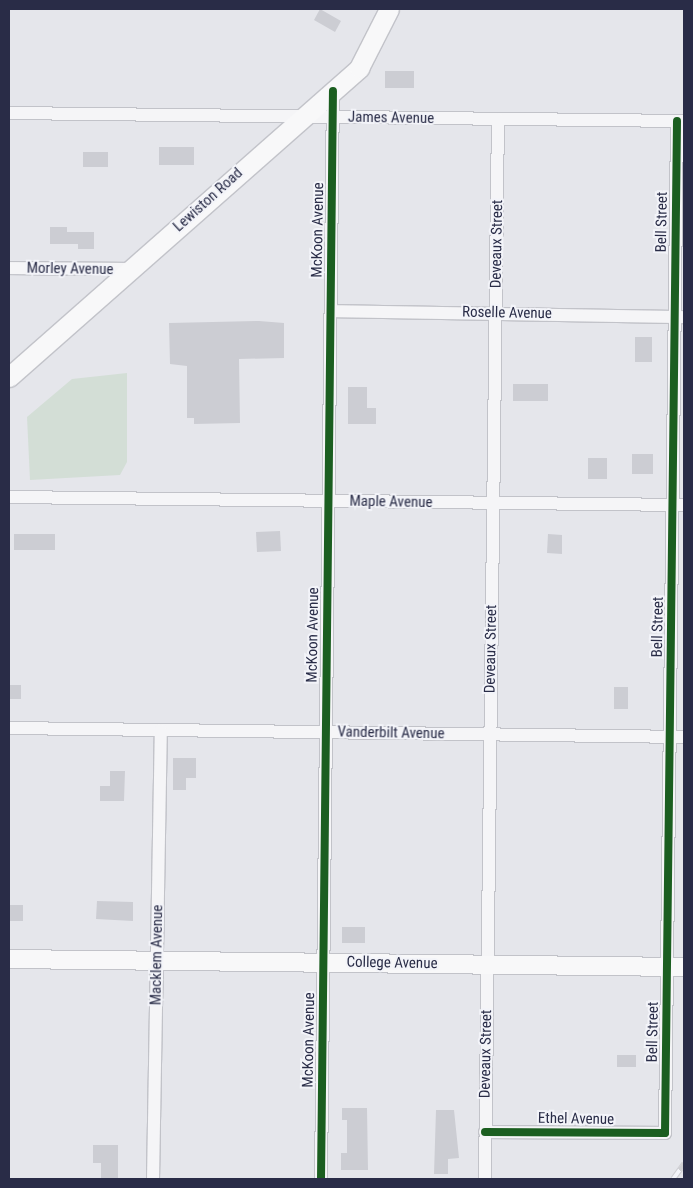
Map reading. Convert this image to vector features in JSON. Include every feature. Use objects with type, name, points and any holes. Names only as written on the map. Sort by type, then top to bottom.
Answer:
[{"type":"main road","name":"Lewiston Road","points":[[9,377],[301,116],[359,68],[389,9]]},
{"type":"main road","name":"College Avenue","points":[[9,959],[676,967]]},
{"type":"street","name":"McKoon Avenue","points":[[321,1179],[333,91]]},
{"type":"street","name":"James Avenue","points":[[9,113],[681,121]]},
{"type":"street","name":"Deveaux Street","points":[[485,1179],[498,119]]},
{"type":"street","name":"Bell Street","points":[[665,1133],[676,967],[670,737],[679,505],[681,121]]},
{"type":"street","name":"Morley Avenue","points":[[9,268],[130,269]]},
{"type":"street","name":"Roselle Avenue","points":[[331,311],[680,317]]},
{"type":"street","name":"Maple Avenue","points":[[9,498],[679,505]]},
{"type":"street","name":"Vanderbilt Avenue","points":[[9,728],[684,737]]},
{"type":"street","name":"Macklem Avenue","points":[[153,1179],[161,730]]},
{"type":"street","name":"Ethel Avenue","points":[[485,1132],[665,1133]]},
{"type":"shaded area","points":[[127,373],[127,462],[120,475],[30,480],[27,417],[72,379]]},
{"type":"building","points":[[320,9],[341,21],[335,32],[314,20]]},
{"type":"building","points":[[385,71],[414,71],[414,88],[385,88]]},
{"type":"building","points":[[159,147],[194,147],[194,165],[159,165]]},
{"type":"building","points":[[83,152],[108,152],[108,167],[83,167]]},
{"type":"building","points":[[50,227],[67,227],[67,232],[94,232],[94,249],[78,249],[78,244],[50,244]]},
{"type":"building","points":[[259,321],[284,323],[284,358],[239,359],[240,423],[194,424],[194,418],[187,418],[187,366],[170,364],[169,323]]},
{"type":"building","points":[[635,337],[652,337],[652,362],[635,362]]},
{"type":"building","points":[[513,384],[548,384],[548,401],[513,401]]},
{"type":"building","points":[[348,387],[367,387],[367,408],[376,408],[376,424],[348,424]]},
{"type":"building","points":[[632,454],[653,454],[653,474],[632,474]]},
{"type":"building","points":[[588,458],[607,458],[607,479],[588,479]]},
{"type":"building","points":[[280,531],[281,551],[257,552],[256,532]]},
{"type":"building","points":[[14,534],[55,534],[55,550],[14,550]]},
{"type":"building","points":[[548,534],[562,535],[562,554],[547,553]]},
{"type":"building","points":[[9,685],[21,685],[21,699],[9,699]]},
{"type":"building","points":[[614,687],[628,687],[628,709],[614,709]]},
{"type":"building","points":[[173,758],[196,758],[196,778],[186,778],[186,790],[173,790]]},
{"type":"building","points":[[110,771],[125,771],[124,801],[100,801],[100,786],[110,786]]},
{"type":"building","points":[[97,901],[133,902],[133,921],[96,919]]},
{"type":"building","points":[[9,905],[23,905],[23,921],[9,921]]},
{"type":"building","points":[[342,927],[365,927],[365,943],[342,943]]},
{"type":"building","points":[[617,1055],[636,1055],[636,1067],[617,1067]]},
{"type":"building","points":[[342,1108],[367,1108],[368,1170],[341,1170],[341,1153],[347,1153],[347,1120],[342,1120]]},
{"type":"building","points":[[436,1110],[454,1110],[459,1158],[448,1159],[448,1174],[434,1174]]},
{"type":"building","points":[[93,1145],[118,1145],[118,1179],[101,1179],[101,1163],[93,1163]]},
{"type":"railway","points":[[673,1179],[684,1164]]},
{"type":"cycle path","points":[[321,1179],[333,91]]},
{"type":"cycle path","points":[[485,1132],[665,1133],[677,121]]}]
